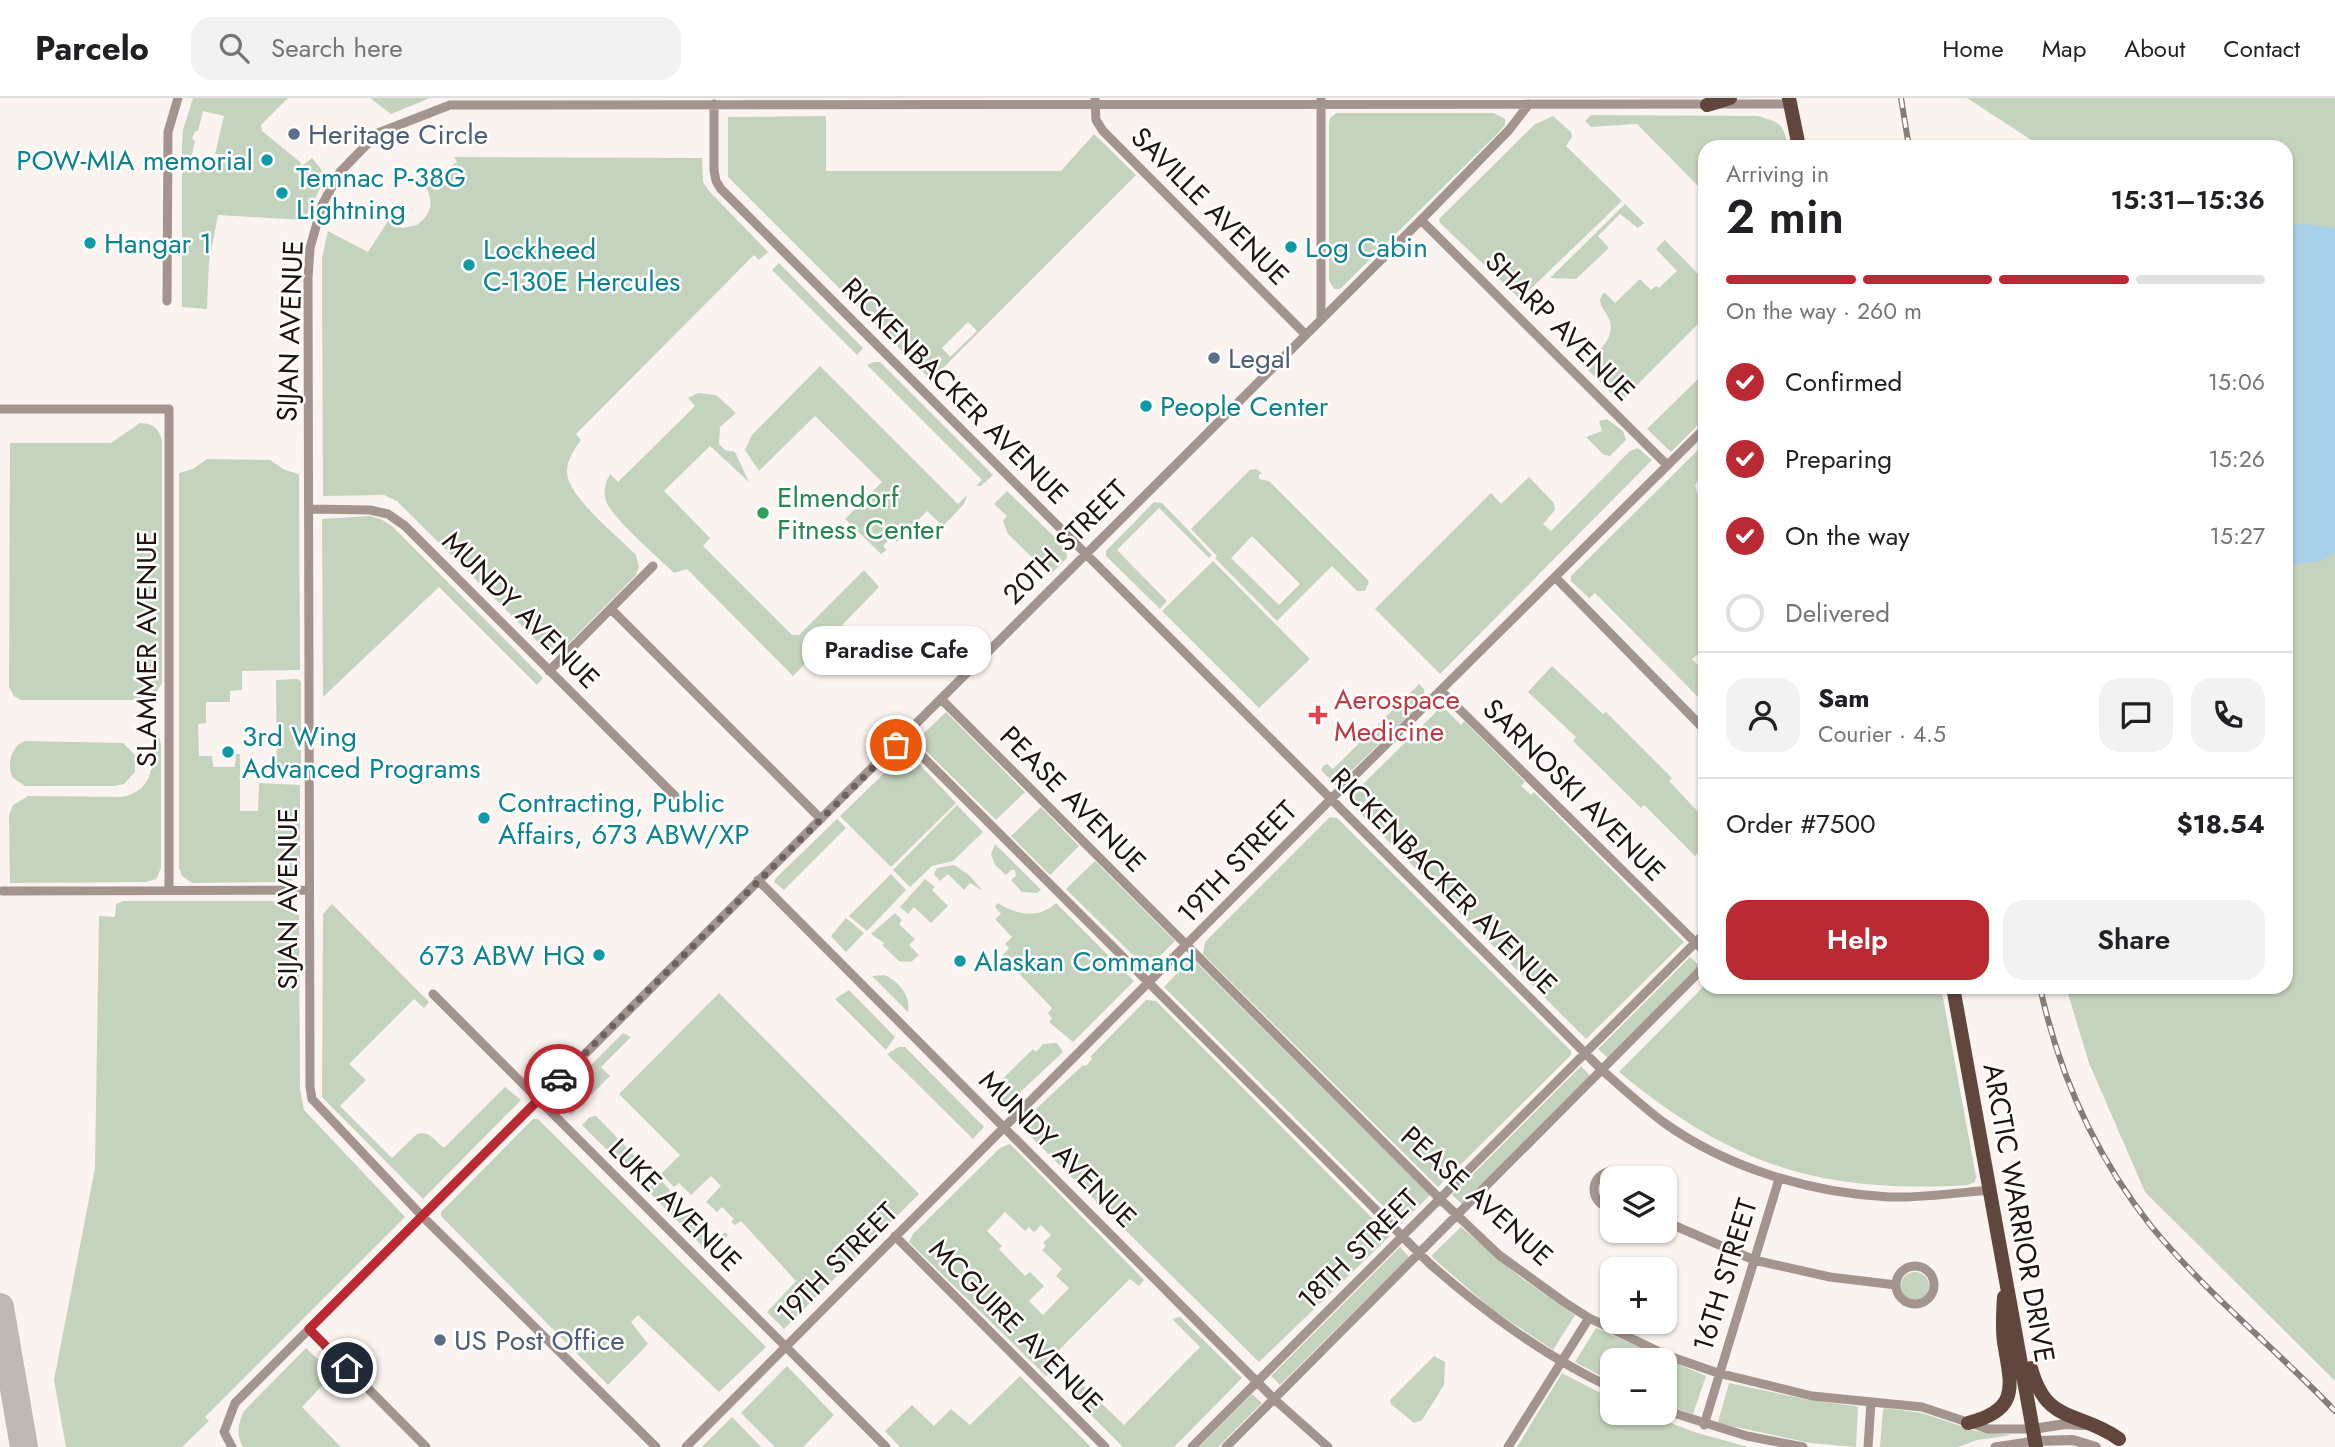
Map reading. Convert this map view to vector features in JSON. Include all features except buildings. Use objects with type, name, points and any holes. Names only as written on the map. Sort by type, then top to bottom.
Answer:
[{"type":"main road","points":[[1707,105],[1730,98]]},
{"type":"main road","points":[[1789,101],[1797,140]]},
{"type":"main road","name":"ARCTIC WARRIOR DRIVE","points":[[1954,994],[2035,1439]]},
{"type":"main road","points":[[1968,1423],[1995,1414],[2008,1398],[2011,1388],[2003,1326],[2004,1267]]},
{"type":"main road","points":[[2009,1293],[2022,1322],[2034,1380],[2045,1400],[2062,1415],[2098,1426],[2124,1443]]},
{"type":"street","points":[[166,301],[168,132],[178,98]]},
{"type":"street","name":"SIJAN AVENUE","points":[[422,1216],[318,1108],[312,1100],[310,1087],[310,248],[322,205],[340,172],[378,133],[450,105],[615,101],[714,104],[1095,101],[1707,105],[1789,101]]},
{"type":"street","name":"SAVILLE AVENUE","points":[[1095,101],[1096,120],[1103,131],[1305,334]]},
{"type":"street","points":[[1321,102],[1321,318]]},
{"type":"street","name":"RICKENBACKER AVENUE","points":[[714,104],[715,170],[716,181],[721,189],[1602,1070],[1665,1123],[1713,1151],[1779,1179],[1852,1193],[1890,1197],[1936,1196],[1990,1189]]},
{"type":"street","name":"20TH STREET","points":[[232,1447],[224,1432],[236,1403],[1421,220],[1509,131],[1529,104]]},
{"type":"street","name":"SHARP AVENUE","points":[[1421,220],[1667,465]]},
{"type":"street","name":"SLAMMER AVENUE","points":[[1,409],[169,408],[169,890]]},
{"type":"street","name":"19TH STREET","points":[[685,1447],[1698,435]]},
{"type":"street","name":"MUNDY AVENUE","points":[[310,509],[370,510],[388,514],[405,527],[675,796]]},
{"type":"street","points":[[549,671],[653,566]]},
{"type":"street","points":[[1555,577],[1698,723]]},
{"type":"street","points":[[611,609],[821,818]]},
{"type":"street","name":"SARNOSKI AVENUE","points":[[1441,691],[1696,943]]},
{"type":"street","name":"PEASE AVENUE","points":[[941,699],[1440,1199],[1499,1255],[1589,1318],[1665,1355],[1718,1373],[1812,1396],[1922,1408],[1968,1423],[2035,1439],[2073,1440],[2096,1447]]},
{"type":"street","points":[[904,738],[1420,1253],[1480,1307],[1560,1362],[1600,1382]]},
{"type":"street","name":"MUNDY AVENUE","points":[[758,880],[1274,1399],[1328,1447]]},
{"type":"street","points":[[2,891],[309,890]]},
{"type":"street","name":"18TH STREET","points":[[1192,1447],[1698,941]]},
{"type":"street","name":"18TH STREET","points":[[1226,1447],[1698,973]]},
{"type":"street","name":"LUKE AVENUE","points":[[433,995],[886,1447]]},
{"type":"street","points":[[1600,1177],[1594,1185],[1595,1198],[1600,1203]]},
{"type":"street","name":"16TH STREET","points":[[1704,1424],[1779,1179]]},
{"type":"street","points":[[422,1216],[656,1447]]},
{"type":"street","points":[[1677,1227],[1754,1260],[1830,1277],[1896,1285]]},
{"type":"street","name":"MCGUIRE AVENUE","points":[[895,1236],[1105,1447]]},
{"type":"street","points":[[1917,1266],[1932,1277],[1934,1289],[1922,1303],[1910,1304],[1899,1297],[1896,1285],[1900,1273],[1917,1266]]},
{"type":"street","points":[[1508,1447],[1589,1318]]},
{"type":"street","points":[[309,1329],[426,1447]]},
{"type":"street","points":[[1868,1447],[1871,1402]]},
{"type":"street","points":[[1677,1415],[1747,1437],[1803,1447]]},
{"type":"street","name":"PEASE AVENUE","points":[[1995,1447],[2035,1439],[2079,1424],[2124,1443]]},
{"type":"green space","points":[[193,98],[288,98],[261,125],[262,131],[302,166],[312,158],[324,173],[324,181],[304,220],[218,215],[209,261],[207,309],[182,307],[183,130]],"holes":[[[203,111],[224,116],[215,154],[224,155],[222,161],[214,159],[211,168],[202,165],[200,173],[195,172],[197,164],[190,162],[195,141],[192,139],[195,131],[198,131]]]},
{"type":"green space","points":[[370,98],[430,98],[391,114]]},
{"type":"green space","points":[[1967,98],[2335,98],[2335,1381],[2145,1192],[2089,1063],[2068,994],[2293,994],[2293,140],[2031,140]]},
{"type":"green space","points":[[1336,113],[1494,113],[1505,119],[1505,125],[1499,132],[1340,289],[1334,289],[1329,280],[1329,124],[1330,118]]},
{"type":"green space","points":[[1591,115],[1758,116],[1780,125],[1786,140],[1698,140],[1698,186],[1637,124],[1591,127],[1585,121]]},
{"type":"green space","points":[[826,116],[826,171],[1061,171],[1094,134],[1136,175],[931,380],[728,177],[728,117]],"holes":[[[968,322],[977,331],[950,357],[942,348]]]},
{"type":"green space","points":[[1553,116],[1571,132],[1572,137],[1566,146],[1622,201],[1520,299],[1440,223],[1439,219],[1534,125]]},
{"type":"green space","points":[[454,157],[702,158],[703,182],[709,191],[768,252],[759,260],[754,255],[576,434],[581,440],[569,462],[569,480],[583,503],[636,555],[639,567],[636,575],[560,652],[548,652],[397,501],[384,495],[323,496],[322,258],[328,231],[368,252],[388,221],[403,228],[417,225],[426,216],[430,206],[424,184],[457,162]]},
{"type":"green space","points":[[1625,204],[1644,223],[1638,228],[1620,214],[1598,236],[1609,248],[1576,279],[1550,278]]},
{"type":"green space","points":[[1665,240],[1698,274],[1698,324],[1620,402],[1583,365],[1604,345],[1610,333],[1609,319],[1600,299],[1604,292],[1615,303],[1640,279],[1651,290],[1656,286],[1659,288],[1677,271],[1656,249]]},
{"type":"green space","points":[[779,263],[863,348],[857,355],[772,270]]},
{"type":"green space","points":[[880,362],[993,475],[981,486],[976,486],[982,480],[867,365]]},
{"type":"green space","points":[[820,366],[958,504],[967,495],[964,504],[943,526],[927,511],[897,542],[891,537],[883,546],[887,550],[881,554],[845,519],[882,482],[815,416],[759,471],[745,450],[752,435]]},
{"type":"green space","points":[[1698,379],[1698,425],[1671,452],[1647,429]]},
{"type":"green space","points":[[698,393],[716,395],[736,413],[720,427],[719,444],[725,450],[735,452],[749,482],[710,446],[664,491],[710,538],[703,546],[792,635],[799,635],[864,570],[879,587],[793,676],[687,569],[674,573],[626,527],[606,501],[605,487],[610,474],[618,482],[695,406],[688,398]]},
{"type":"green space","points":[[1607,419],[1623,431],[1626,440],[1610,456],[1604,455],[1586,437],[1602,431],[1599,421]]},
{"type":"green space","points":[[140,423],[154,427],[162,440],[162,683],[153,697],[153,710],[147,710],[134,700],[21,700],[14,696],[9,687],[10,443],[111,443]]},
{"type":"green space","points":[[1638,448],[1652,460],[1440,674],[1375,609],[1491,493],[1501,504],[1529,477],[1554,503],[1555,510],[1543,524],[1551,531],[1630,451]]},
{"type":"green space","points":[[1698,450],[1698,481],[1695,485],[1698,495],[1698,654],[1692,659],[1698,665],[1698,697],[1595,593],[1589,598],[1571,581],[1571,576]]},
{"type":"green space","points":[[207,459],[270,460],[285,470],[299,474],[300,670],[242,671],[242,690],[230,691],[230,702],[206,702],[206,723],[198,724],[199,756],[212,756],[213,767],[235,767],[236,754],[240,754],[240,811],[258,811],[259,783],[300,785],[300,868],[298,875],[288,882],[192,883],[182,876],[179,868],[179,473],[193,469]]},
{"type":"green space","points":[[1256,469],[1263,474],[1259,474],[1259,479],[1269,481],[1367,579],[1369,582],[1365,591],[1357,591],[1332,566],[1277,621],[1215,558],[1217,556],[1191,529],[1250,470]],"holes":[[[1252,536],[1300,584],[1279,605],[1231,558]]]},
{"type":"green space","points":[[1007,491],[1066,548],[1067,558],[1050,575],[1008,534],[1003,521],[1007,516],[994,504]]},
{"type":"green space","points":[[1154,502],[1162,503],[1212,555],[1209,558],[1159,508],[1117,550],[1167,601],[1160,609],[1106,556],[1106,551]]},
{"type":"green space","points":[[370,516],[393,527],[543,678],[537,685],[439,587],[323,697],[322,519]]},
{"type":"green space","points":[[1213,561],[1310,659],[1259,708],[1162,611]]},
{"type":"green space","points":[[1552,666],[1603,714],[1606,712],[1672,778],[1669,781],[1698,812],[1698,853],[1695,856],[1644,805],[1641,808],[1573,741],[1576,737],[1528,692]]},
{"type":"green space","points":[[276,680],[301,681],[301,772],[294,775],[277,774]]},
{"type":"green space","points":[[1419,684],[1424,689],[1424,700],[1336,786],[1321,770],[1323,766],[1327,764],[1333,769]]},
{"type":"green space","points":[[1439,709],[1445,709],[1461,725],[1464,721],[1525,782],[1521,786],[1531,795],[1534,792],[1684,942],[1586,1039],[1351,804],[1351,796]]},
{"type":"green space","points":[[946,712],[1025,792],[996,820],[916,741]]},
{"type":"green space","points":[[153,730],[161,745],[161,868],[156,879],[146,882],[10,883],[9,815],[13,805],[28,796],[122,797],[134,793],[142,787],[151,772]]},
{"type":"green space","points":[[25,741],[123,743],[135,755],[135,772],[124,784],[115,786],[25,786],[13,778],[10,767],[13,751]]},
{"type":"green space","points":[[902,756],[915,760],[956,803],[891,867],[840,816]]},
{"type":"green space","points":[[957,805],[983,832],[953,861],[932,866],[910,887],[893,870]]},
{"type":"green space","points":[[1041,807],[1079,846],[1050,875],[1011,836]]},
{"type":"green space","points":[[1330,817],[1337,818],[1571,1051],[1571,1055],[1438,1187],[1203,954],[1205,942]]},
{"type":"green space","points":[[837,819],[846,828],[784,890],[774,882],[776,878]]},
{"type":"green space","points":[[995,844],[1041,890],[1037,893],[1022,892],[1011,880],[1016,876],[1015,870],[1006,875],[995,865],[991,854]]},
{"type":"green space","points":[[1095,861],[1175,941],[1147,969],[1066,889]]},
{"type":"green space","points":[[954,865],[969,875],[983,891],[970,883],[964,890],[948,874],[940,881],[934,874],[937,868]]},
{"type":"green space","points":[[891,874],[906,890],[867,931],[849,916]]},
{"type":"green space","points":[[925,879],[935,887],[932,890],[948,906],[931,923],[914,907],[908,914],[900,907]]},
{"type":"green space","points":[[123,901],[290,901],[299,909],[300,1089],[304,1110],[405,1217],[205,1417],[209,1421],[182,1447],[66,1447],[54,1380],[95,1168],[99,916],[115,917],[116,904]]},
{"type":"green space","points":[[998,903],[1028,914],[1043,911],[1056,903],[1134,981],[1073,1042],[1049,1022],[1052,1018],[1048,1013],[1052,1008],[1002,956],[1009,948],[1005,944],[1012,937],[995,919],[1001,914],[995,907]]},
{"type":"green space","points":[[332,904],[429,1002],[424,1008],[414,999],[349,1064],[366,1080],[340,1106],[392,1158],[417,1134],[422,1133],[429,1135],[444,1148],[505,1087],[521,1100],[423,1199],[322,1097],[323,914]]},
{"type":"green space","points":[[895,913],[902,920],[899,924],[915,939],[909,945],[919,955],[911,962],[899,961],[882,945],[884,943],[871,934]]},
{"type":"green space","points":[[846,918],[864,933],[846,952],[831,936]]},
{"type":"green space","points":[[1690,957],[1698,964],[1698,968],[1608,1058],[1598,1049]]},
{"type":"green space","points":[[1192,958],[1430,1195],[1401,1224],[1164,987]]},
{"type":"green space","points":[[884,975],[903,990],[908,1000],[908,1012],[872,976]]},
{"type":"green space","points":[[849,990],[895,1037],[886,1050],[835,999]]},
{"type":"green space","points":[[1698,992],[1942,994],[1975,1182],[1968,1185],[1915,1187],[1867,1184],[1823,1178],[1781,1167],[1701,1131],[1619,1072]]},
{"type":"green space","points":[[719,993],[919,1194],[784,1329],[767,1312],[796,1281],[741,1221],[735,1225],[731,1222],[734,1219],[722,1207],[717,1212],[706,1202],[721,1186],[711,1176],[691,1195],[679,1183],[674,1187],[661,1174],[680,1155],[619,1094]]},
{"type":"green space","points":[[1146,1000],[1156,1001],[1390,1236],[1259,1362],[1022,1128],[1023,1121],[1083,1065],[1086,1066],[1092,1059],[1090,1057]]},
{"type":"green space","points":[[623,1033],[631,1037],[601,1067],[610,1076],[571,1115],[558,1102],[560,1096]]},
{"type":"green space","points":[[1057,1043],[1063,1052],[1002,1109],[989,1092],[1033,1049],[1036,1052],[1043,1044]]},
{"type":"green space","points":[[899,1047],[905,1047],[984,1127],[973,1139],[887,1054]]},
{"type":"green space","points":[[1581,1066],[1590,1076],[1462,1204],[1452,1195]]},
{"type":"green space","points":[[596,1116],[643,1164],[642,1172],[635,1178],[582,1125],[590,1117]]},
{"type":"green space","points":[[533,1119],[538,1119],[766,1347],[719,1392],[638,1315],[631,1322],[648,1344],[608,1385],[441,1216],[441,1212]]},
{"type":"green space","points":[[1010,1144],[1144,1280],[1139,1286],[1130,1279],[1046,1363],[1054,1372],[1046,1376],[909,1242],[913,1234],[1000,1148]],"holes":[[[1005,1212],[1025,1231],[1029,1227],[1034,1232],[1041,1225],[1051,1235],[1043,1243],[1046,1246],[1042,1250],[1062,1269],[1056,1276],[1069,1288],[1043,1315],[1029,1301],[1044,1286],[1030,1272],[1025,1276],[999,1249],[1002,1246],[987,1231]]]},
{"type":"green space","points":[[659,1178],[670,1190],[667,1194],[715,1242],[725,1232],[728,1235],[709,1253],[647,1190]]},
{"type":"green space","points":[[1461,1227],[1520,1277],[1575,1315],[1553,1350],[1493,1310],[1433,1258],[1432,1255]]},
{"type":"green space","points":[[1400,1247],[1409,1257],[1280,1385],[1271,1376]]},
{"type":"green space","points":[[1915,1272],[1925,1276],[1929,1286],[1925,1296],[1915,1300],[1905,1296],[1901,1286],[1905,1276]]},
{"type":"green space","points":[[1180,1317],[1242,1378],[1174,1447],[1123,1447],[1070,1394],[1072,1387],[1078,1381],[1124,1425],[1200,1347],[1172,1319]]},
{"type":"green space","points":[[1596,1328],[1600,1330],[1600,1334],[1610,1334],[1642,1348],[1600,1348],[1600,1376],[1575,1362]]},
{"type":"green space","points":[[306,1348],[333,1374],[302,1407],[341,1447],[243,1447],[239,1429],[244,1411]]},
{"type":"green space","points":[[1434,1356],[1445,1362],[1444,1385],[1422,1420],[1414,1423],[1391,1404],[1390,1400]]},
{"type":"green space","points":[[1677,1363],[1706,1376],[1693,1414],[1677,1409]]},
{"type":"green space","points":[[787,1366],[834,1415],[803,1447],[775,1447],[741,1413]]},
{"type":"green space","points":[[1562,1373],[1600,1393],[1600,1425],[1676,1425],[1748,1447],[1517,1447]]},
{"type":"green space","points":[[1020,1376],[1091,1447],[900,1447],[885,1431],[912,1405],[934,1426],[951,1409],[970,1425]]},
{"type":"green space","points":[[1729,1383],[1858,1407],[1856,1447],[1810,1443],[1718,1422]]},
{"type":"green space","points":[[1252,1394],[1262,1403],[1218,1447],[1199,1447]]},
{"type":"green space","points":[[1885,1408],[1922,1413],[1976,1431],[2012,1435],[1977,1440],[1958,1447],[1880,1447]]},
{"type":"green space","points":[[732,1417],[761,1447],[702,1447]]},
{"type":"water","points":[[2293,225],[2335,228],[2335,553],[2321,561],[2293,564]]},
{"type":"taxiway","points":[[0,1307],[24,1447]]},
{"type":"railway","points":[[1901,98],[1908,140]]},
{"type":"railway","points":[[2042,994],[2057,1051],[2082,1113],[2096,1142],[2131,1199],[2172,1251],[2335,1411]]},
{"type":"way so far","points":[[559,1079],[896,745]]},
{"type":"place","name":"Heritage Circle","points":[[294,134]]},
{"type":"place","name":"POW-MIA memorial","points":[[267,160]]},
{"type":"place","name":"Temnac P-38G Lightning","points":[[282,193]]},
{"type":"place","name":"Hangar 1","points":[[90,243]]},
{"type":"place","name":"Log Cabin","points":[[1291,247]]},
{"type":"place","name":"Lockheed C-130E Hercules","points":[[469,265]]},
{"type":"place","name":"Legal","points":[[1214,358]]},
{"type":"place","name":"People Center","points":[[1146,406]]},
{"type":"place","name":"Elmendorf Fitness Center","points":[[763,513]]},
{"type":"place","name":"Aerospace Medicine","points":[[1318,715]]},
{"type":"place","name":"Paradise Cafe","points":[[896,745]]},
{"type":"place","name":"3rd Wing Advanced Programs","points":[[228,752]]},
{"type":"place","name":"Contracting, Public Affairs, 673 ABW/XP","points":[[484,818]]},
{"type":"place","name":"673 ABW HQ","points":[[599,955]]},
{"type":"place","name":"Alaskan Command","points":[[960,961]]},
{"type":"place","name":"US Post Office","points":[[440,1340]]},
{"type":"route","points":[[347,1368],[309,1329],[559,1079]]}]
